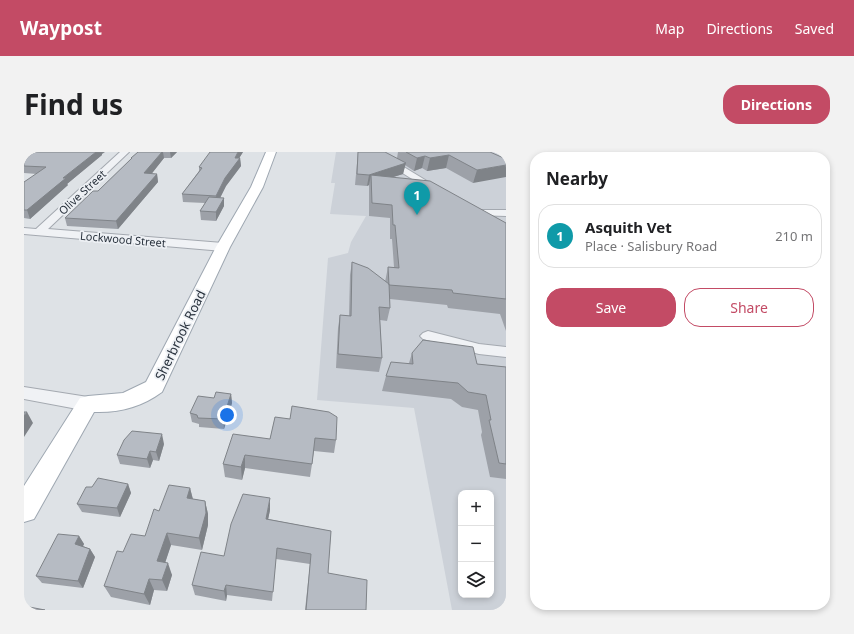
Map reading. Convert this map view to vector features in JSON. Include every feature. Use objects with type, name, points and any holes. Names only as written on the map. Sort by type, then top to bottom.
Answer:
[{"type":"main road","name":"Sherbrook Road","points":[[88,404],[103,405],[128,401],[147,393],[154,387],[223,247],[249,202],[271,152]]},
{"type":"main road","points":[[24,510],[88,404]]},
{"type":"street","name":"Olive Street","points":[[39,232],[125,152]]},
{"type":"street","points":[[373,152],[446,195]]},
{"type":"street","points":[[495,223],[474,212],[506,213]]},
{"type":"street","name":"Lockwood Street","points":[[24,231],[223,247]]},
{"type":"street","points":[[428,336],[479,349],[506,352]]},
{"type":"street","points":[[24,393],[88,404]]},
{"type":"shaded area","points":[[336,152],[506,152],[506,610],[452,610],[414,408],[317,400],[328,258],[348,253],[351,242],[366,216],[330,214],[335,183],[331,183]]},
{"type":"building","points":[[24,152],[96,152],[63,178],[66,178],[27,210],[24,210],[24,182],[46,167],[24,166]]},
{"type":"building","points":[[138,152],[162,152],[144,173],[157,174],[116,221],[65,218],[93,191],[98,191]]},
{"type":"building","points":[[210,152],[238,152],[235,158],[240,158],[225,178],[216,196],[182,194],[202,168],[199,167]]},
{"type":"building","points":[[358,152],[385,152],[406,163],[369,175],[357,174]]},
{"type":"building","points":[[406,152],[490,152],[506,159],[506,165],[477,170],[449,155],[430,158],[425,156],[417,158]]},
{"type":"building","points":[[371,175],[430,181],[506,223],[506,299],[453,293],[452,290],[389,285],[388,267],[399,268],[395,225],[393,225],[392,205],[372,203]]},
{"type":"building","points":[[209,197],[224,198],[216,212],[200,211]]},
{"type":"building","points":[[352,262],[368,268],[389,284],[390,308],[379,307],[382,358],[338,354],[340,315],[351,316]]},
{"type":"building","points":[[423,340],[473,347],[477,364],[506,367],[506,464],[499,463],[489,420],[491,420],[486,395],[468,392],[458,383],[386,376],[391,362],[413,364],[412,353]]},
{"type":"building","points":[[216,392],[231,394],[223,419],[198,418],[197,415],[190,413],[198,396],[214,398]]},
{"type":"building","points":[[292,406],[329,412],[337,417],[336,440],[315,438],[312,464],[245,455],[241,467],[223,464],[233,434],[270,439],[275,417],[290,419]]},
{"type":"building","points":[[132,431],[162,434],[156,452],[150,451],[147,459],[117,455],[124,440]]},
{"type":"building","points":[[98,478],[128,484],[117,508],[77,504],[86,487],[92,487]]},
{"type":"building","points":[[169,485],[190,488],[187,498],[205,501],[206,513],[199,538],[167,533],[157,561],[168,563],[162,580],[149,579],[144,594],[104,586],[117,551],[123,552],[131,534],[145,536],[154,509],[159,511]]},
{"type":"building","points":[[243,494],[270,498],[266,519],[331,531],[328,573],[367,580],[366,610],[306,610],[311,554],[277,548],[273,592],[226,585],[224,591],[192,585],[201,552],[224,556],[231,524]]},
{"type":"building","points":[[58,534],[79,536],[75,544],[90,549],[78,581],[36,576]]},
{"type":"building","points":[[24,606],[45,610],[24,610]]},
{"type":"place","name":"Asquith Vet","points":[[417,215]]}]
